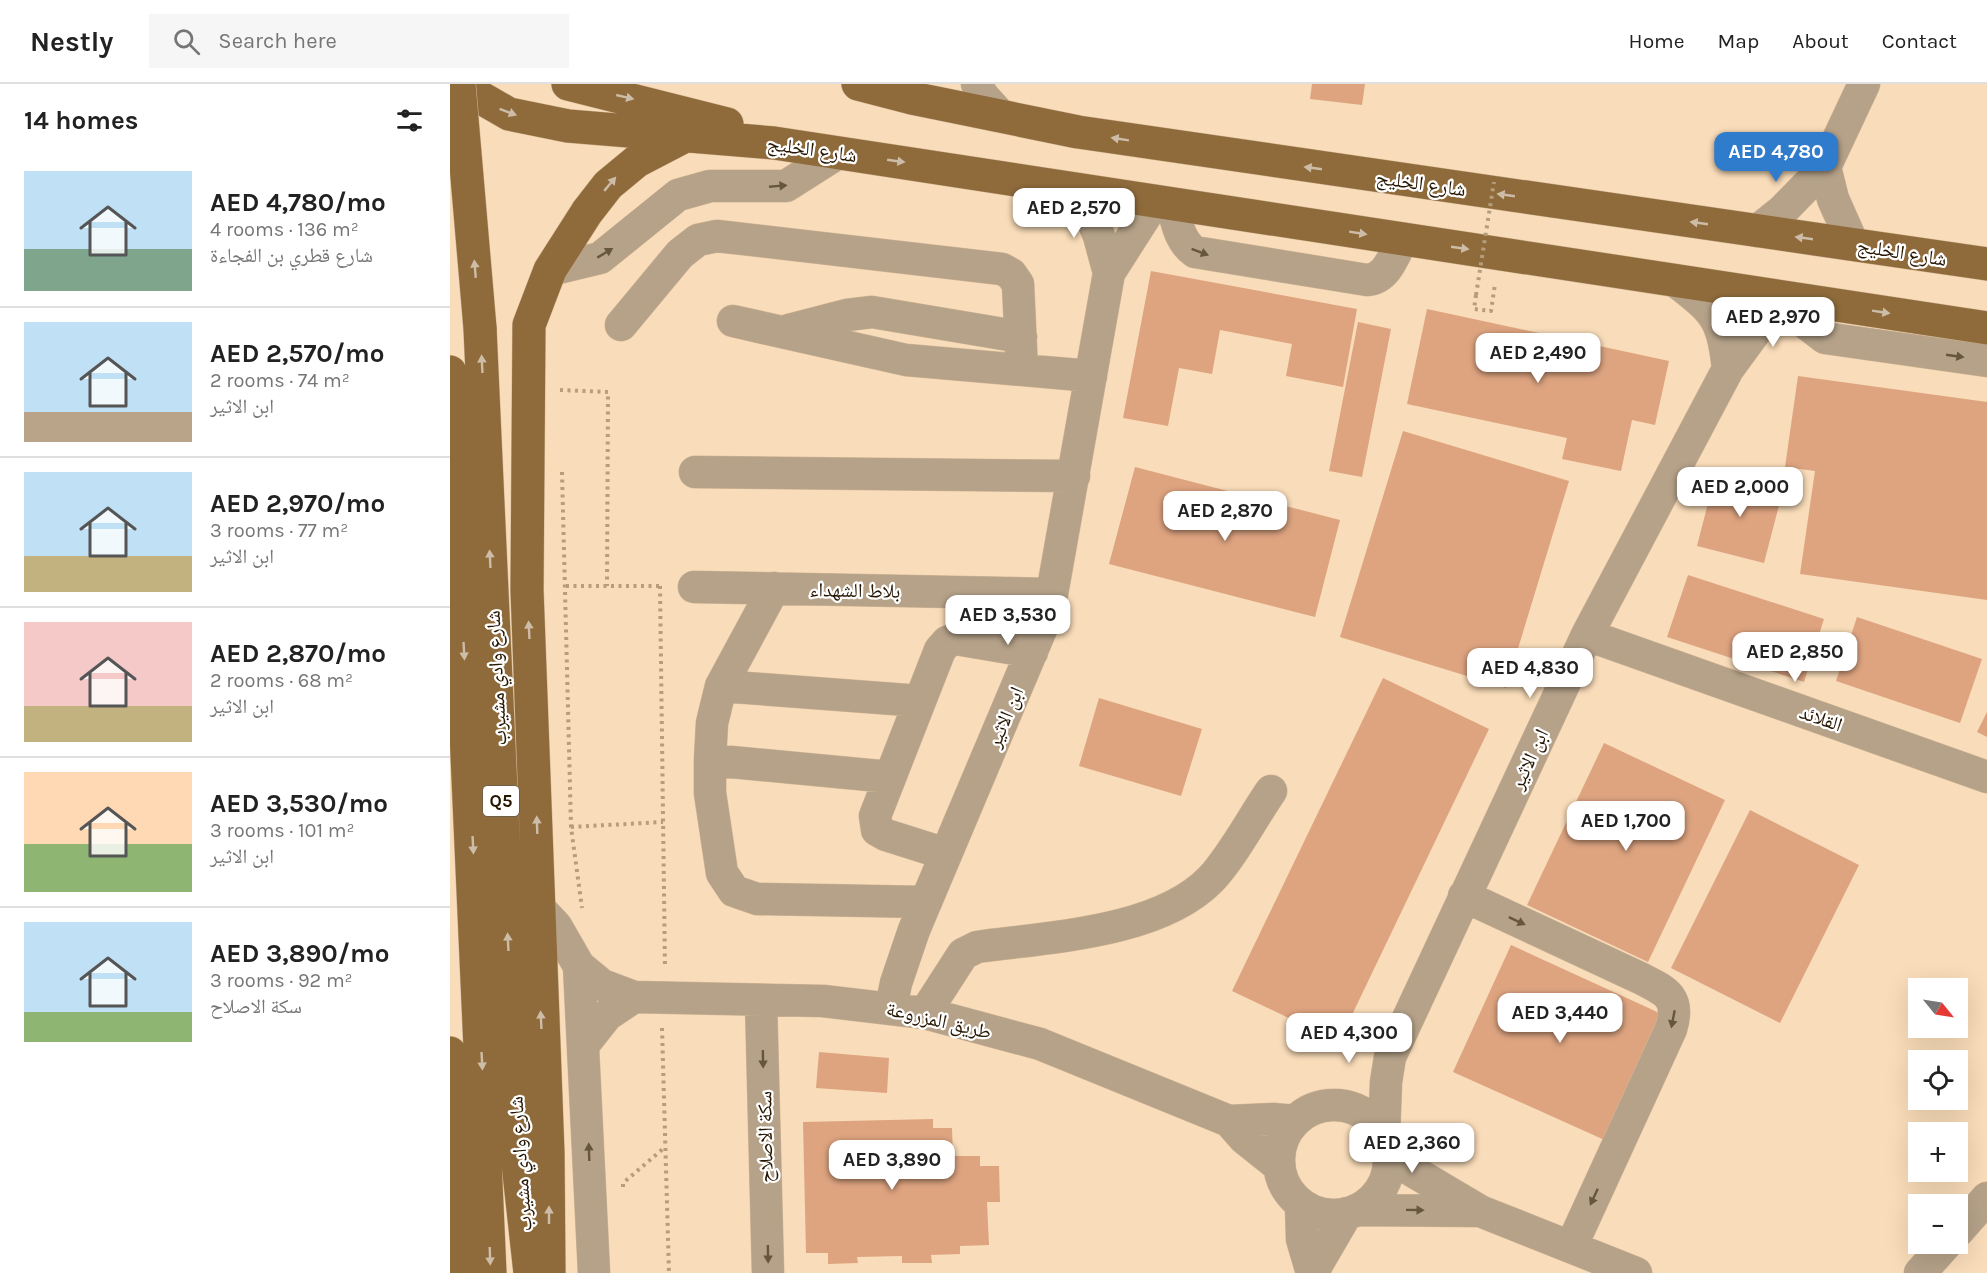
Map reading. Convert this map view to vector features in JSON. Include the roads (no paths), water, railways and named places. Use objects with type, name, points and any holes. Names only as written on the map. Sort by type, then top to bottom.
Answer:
[{"type":"main road","name":"شارع الخليج","points":[[458,84],[494,106],[525,118],[598,130],[774,143],[1987,328]]},
{"type":"main road","name":"شارع وادي مشيرب","points":[[458,84],[480,328],[518,1164],[530,1273]]},
{"type":"main road","points":[[568,84],[713,119],[774,143]]},
{"type":"main road","name":"شارع الخليج","points":[[858,84],[904,91],[1078,132],[1276,163],[1987,264]]},
{"type":"main road","points":[[550,270],[587,212],[617,175],[637,161],[688,135]]},
{"type":"main road","name":"شارع وادي مشيرب","points":[[549,1273],[548,1153],[540,1000],[540,909],[527,590],[529,325],[550,270]]},
{"type":"main road","name":"شارع وادي مشيرب","points":[[450,372],[490,1273]]},
{"type":"main road","points":[[450,1053],[458,1273]]},
{"type":"street","points":[[977,84],[982,95],[999,114]]},
{"type":"street","points":[[1757,231],[1782,211],[1825,167],[1864,84]]},
{"type":"street","points":[[550,270],[600,258],[678,195],[691,189],[710,186],[786,186],[838,153]]},
{"type":"street","points":[[1825,167],[1833,199],[1853,244]]},
{"type":"street","name":"ابن الاثير","points":[[891,1008],[904,956],[1032,652],[1052,594],[1109,273],[1097,228],[1080,190]]},
{"type":"street","points":[[1164,203],[1181,235],[1195,252],[1367,280],[1380,277],[1402,240]]},
{"type":"street","name":"ابن الاثير","points":[[1109,273],[1164,203]]},
{"type":"street","points":[[621,325],[680,254],[698,240],[717,236],[1002,270],[1011,274],[1018,284],[1022,370]]},
{"type":"street","points":[[1674,280],[1707,305],[1719,321],[1728,369]]},
{"type":"street","points":[[1791,298],[1808,325],[1825,338],[1987,361]]},
{"type":"street","name":"ابن الاثير","points":[[1348,1106],[1390,1057],[1587,635],[1728,369],[1769,313],[1791,298]]},
{"type":"street","points":[[783,332],[847,315],[872,312],[1021,337]]},
{"type":"street","points":[[733,321],[906,360],[1091,376]]},
{"type":"street","points":[[695,472],[1074,476]]},
{"type":"street","name":"بلاط الشهداء","points":[[694,587],[1052,594]]},
{"type":"street","points":[[774,588],[721,686],[712,723],[710,793],[722,873],[734,891],[757,899],[926,902]]},
{"type":"street","name":"القلائد","points":[[1587,635],[1987,777]]},
{"type":"street","points":[[946,854],[877,830],[875,816],[940,650],[947,642],[956,639],[1032,652]]},
{"type":"street","points":[[721,686],[920,701]]},
{"type":"street","points":[[710,760],[890,777]]},
{"type":"street","points":[[925,1013],[963,954],[977,947],[1105,927],[1147,916],[1191,897],[1213,877],[1271,791]]},
{"type":"street","points":[[1464,896],[1640,978],[1665,992],[1674,1002],[1675,1014],[1671,1029],[1570,1247]]},
{"type":"street","points":[[540,909],[556,926],[579,966],[594,1273]]},
{"type":"street","name":"طريق المزروعة","points":[[579,966],[602,985],[634,997],[823,1001],[891,1008],[925,1013],[1040,1044],[1229,1121],[1261,1153],[1279,1166]]},
{"type":"street","points":[[584,1044],[607,1015],[634,997]]},
{"type":"street","name":"سكة الاصلاح","points":[[761,1001],[768,1273]]},
{"type":"street","name":"ابن الاثير","points":[[1387,1146],[1386,1083],[1390,1057]]},
{"type":"street","points":[[1480,1211],[1323,1214],[1301,1204],[1286,1187],[1279,1166],[1283,1142],[1295,1122],[1319,1107],[1348,1106],[1370,1117],[1387,1146],[1480,1211],[1636,1273]]},
{"type":"street","name":"طريق المزروعة","points":[[1229,1121],[1273,1119],[1295,1122]]},
{"type":"street","points":[[1312,1273],[1352,1212],[1375,1197],[1386,1178],[1387,1146]]},
{"type":"street","points":[[1968,1220],[1987,1198]]},
{"type":"street","points":[[1301,1204],[1302,1239],[1312,1273]]},
{"type":"street","points":[[1920,1273],[1937,1254]]}]
